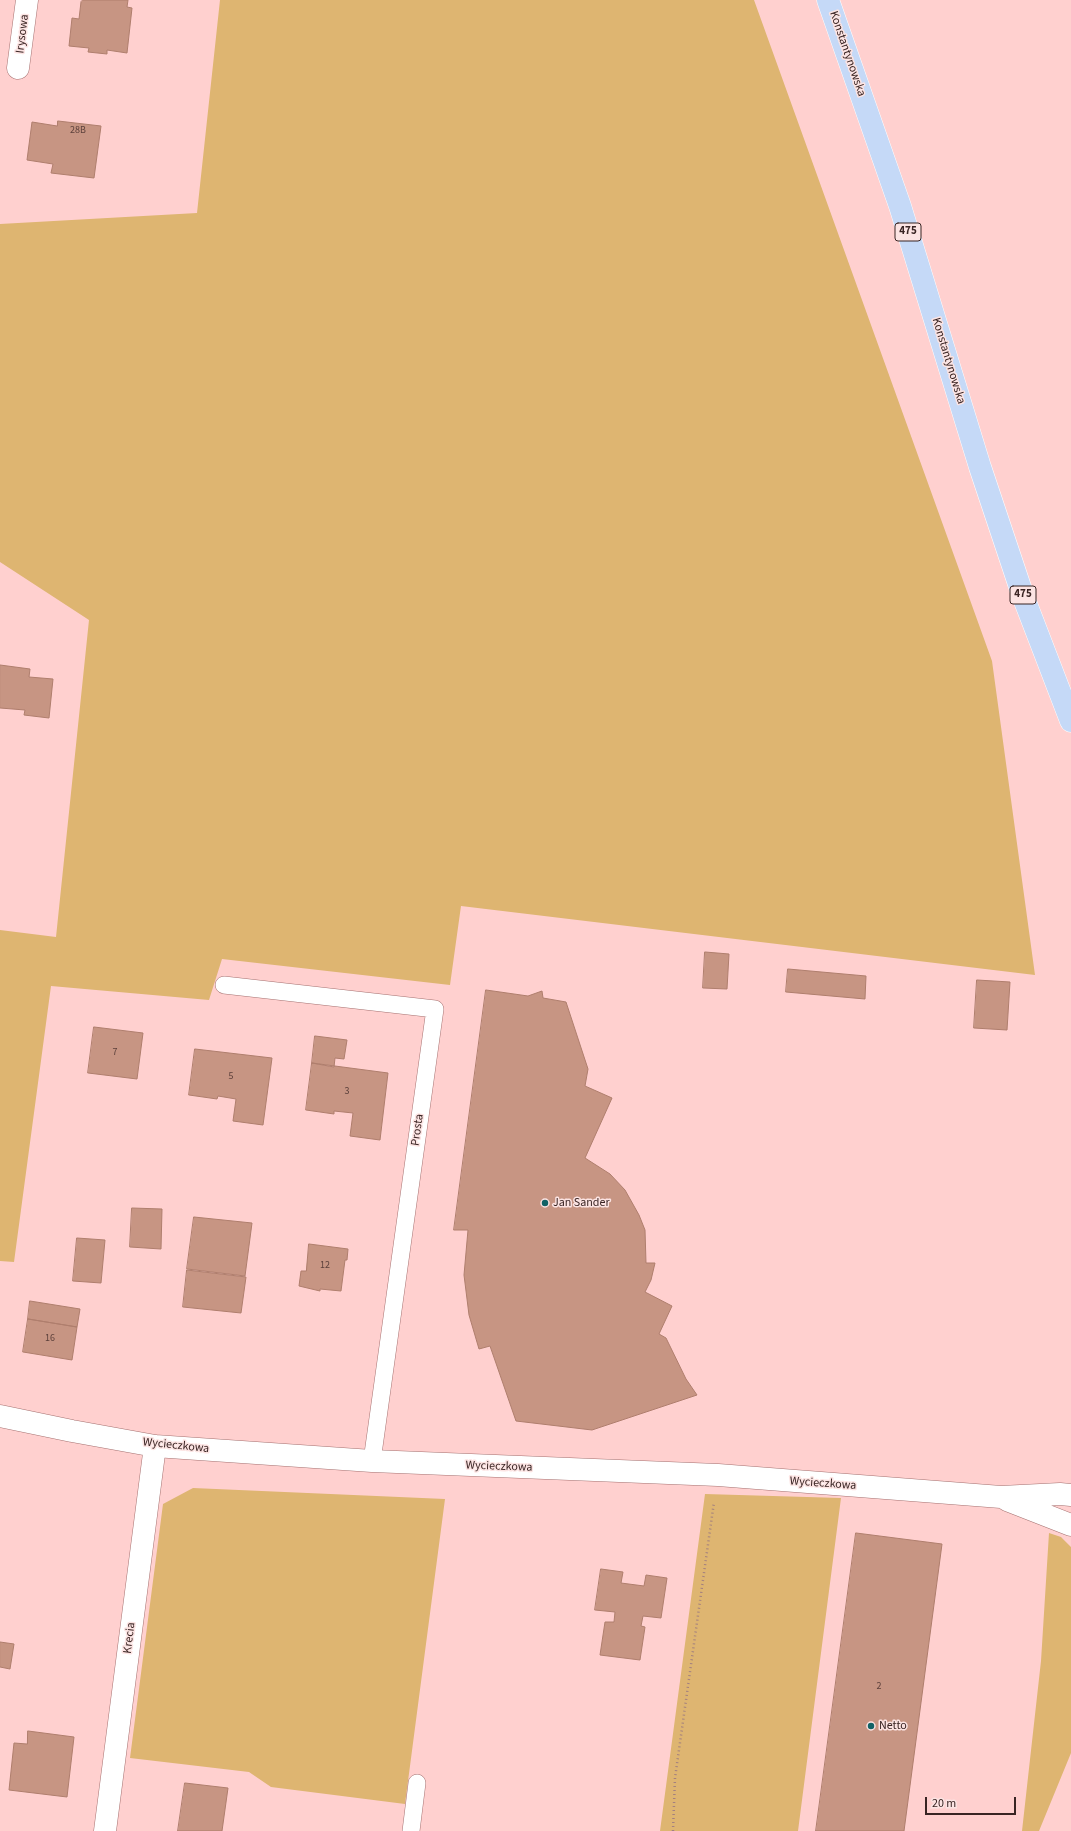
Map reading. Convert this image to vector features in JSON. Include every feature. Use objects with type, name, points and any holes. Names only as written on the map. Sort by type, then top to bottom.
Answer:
[{"type":"main road","name":"Konstantynowska","points":[[828,0],[900,206],[980,467],[1023,596],[1071,721]]},
{"type":"street","name":"Irysowa","points":[[18,68],[27,0]]},
{"type":"street","name":"Wycieczkowa","points":[[0,1416],[155,1446],[372,1461],[718,1476],[1001,1497],[1060,1494],[1071,1495]]},
{"type":"street","name":"Krecia","points":[[106,1831],[155,1446]]},
{"type":"street","name":"Wycieczkowa","points":[[1001,1497],[1071,1525]]},
{"type":"lane","name":"Prosta","points":[[224,985],[435,1009],[372,1461]]},
{"type":"lane","points":[[411,1831],[417,1783]]},
{"type":"path","points":[[673,1831],[675,1778],[718,1476]]},
{"type":"shaded area","points":[[220,0],[754,0],[992,661],[1035,975],[461,906],[450,985],[222,959],[209,1000],[51,986],[14,1262],[0,1261],[0,930],[56,937],[89,620],[0,562],[0,224],[197,213]]},
{"type":"shaded area","points":[[193,1488],[445,1499],[405,1804],[271,1787],[249,1772],[130,1758],[163,1504]]},
{"type":"shaded area","points":[[705,1494],[841,1498],[798,1831],[660,1831]]},
{"type":"shaded area","points":[[1049,1533],[1061,1537],[1071,1547],[1071,1753],[1039,1831],[1022,1831],[1041,1661]]},
{"type":"building","points":[[83,0],[128,0],[127,7],[132,8],[127,53],[107,50],[107,54],[88,52],[89,48],[69,46],[72,18],[79,19],[81,2]]},
{"type":"building","points":[[58,121],[101,126],[94,178],[51,173],[53,164],[27,160],[32,122],[57,126]]},
{"type":"building","points":[[0,665],[30,669],[29,677],[53,679],[49,718],[24,715],[25,710],[0,708]]},
{"type":"building","points":[[705,952],[729,954],[727,989],[703,988]]},
{"type":"building","points":[[788,969],[866,976],[865,999],[786,992]]},
{"type":"building","points":[[977,980],[1010,982],[1007,1030],[974,1028]]},
{"type":"building","name":"Jan Sander","points":[[486,990],[528,996],[542,991],[543,998],[566,1002],[588,1069],[585,1086],[612,1098],[585,1158],[610,1174],[625,1190],[639,1215],[645,1230],[646,1263],[655,1263],[651,1280],[645,1292],[672,1306],[659,1334],[666,1338],[686,1379],[697,1395],[592,1430],[516,1421],[490,1346],[479,1349],[469,1315],[464,1275],[468,1230],[454,1230]]},
{"type":"building","points":[[94,1027],[143,1033],[137,1079],[88,1073]]},
{"type":"building","points":[[315,1036],[347,1040],[344,1059],[335,1058],[334,1067],[312,1063]]},
{"type":"building","points":[[195,1049],[272,1058],[263,1125],[233,1121],[236,1099],[218,1096],[217,1099],[189,1095]]},
{"type":"building","points":[[312,1063],[388,1073],[380,1140],[350,1136],[353,1113],[334,1111],[334,1114],[306,1110]]},
{"type":"building","points":[[132,1208],[162,1209],[161,1249],[130,1247]]},
{"type":"building","points":[[194,1217],[252,1223],[245,1276],[187,1269]]},
{"type":"building","points":[[77,1238],[105,1240],[101,1283],[73,1281]]},
{"type":"building","points":[[309,1244],[348,1249],[341,1291],[320,1289],[320,1291],[299,1286],[301,1271],[306,1271]]},
{"type":"building","points":[[187,1270],[246,1277],[241,1313],[183,1307]]},
{"type":"building","points":[[30,1301],[80,1309],[77,1327],[28,1319]]},
{"type":"building","points":[[28,1319],[77,1327],[72,1360],[23,1352]]},
{"type":"building","points":[[856,1533],[942,1544],[904,1831],[816,1831]]},
{"type":"building","points":[[601,1569],[623,1572],[621,1583],[644,1586],[646,1575],[667,1578],[661,1618],[643,1616],[641,1626],[645,1627],[640,1660],[600,1655],[605,1622],[614,1622],[615,1612],[595,1610]]},
{"type":"building","points":[[0,1642],[14,1644],[10,1669],[0,1667]]},
{"type":"building","points":[[28,1731],[74,1737],[67,1797],[9,1790],[14,1743],[27,1744]]},
{"type":"building","points":[[185,1783],[228,1788],[222,1831],[178,1831]]},
{"type":"place","name":"Jan Sander","points":[[545,1203]]},
{"type":"place","name":"Netto","points":[[871,1726]]}]
